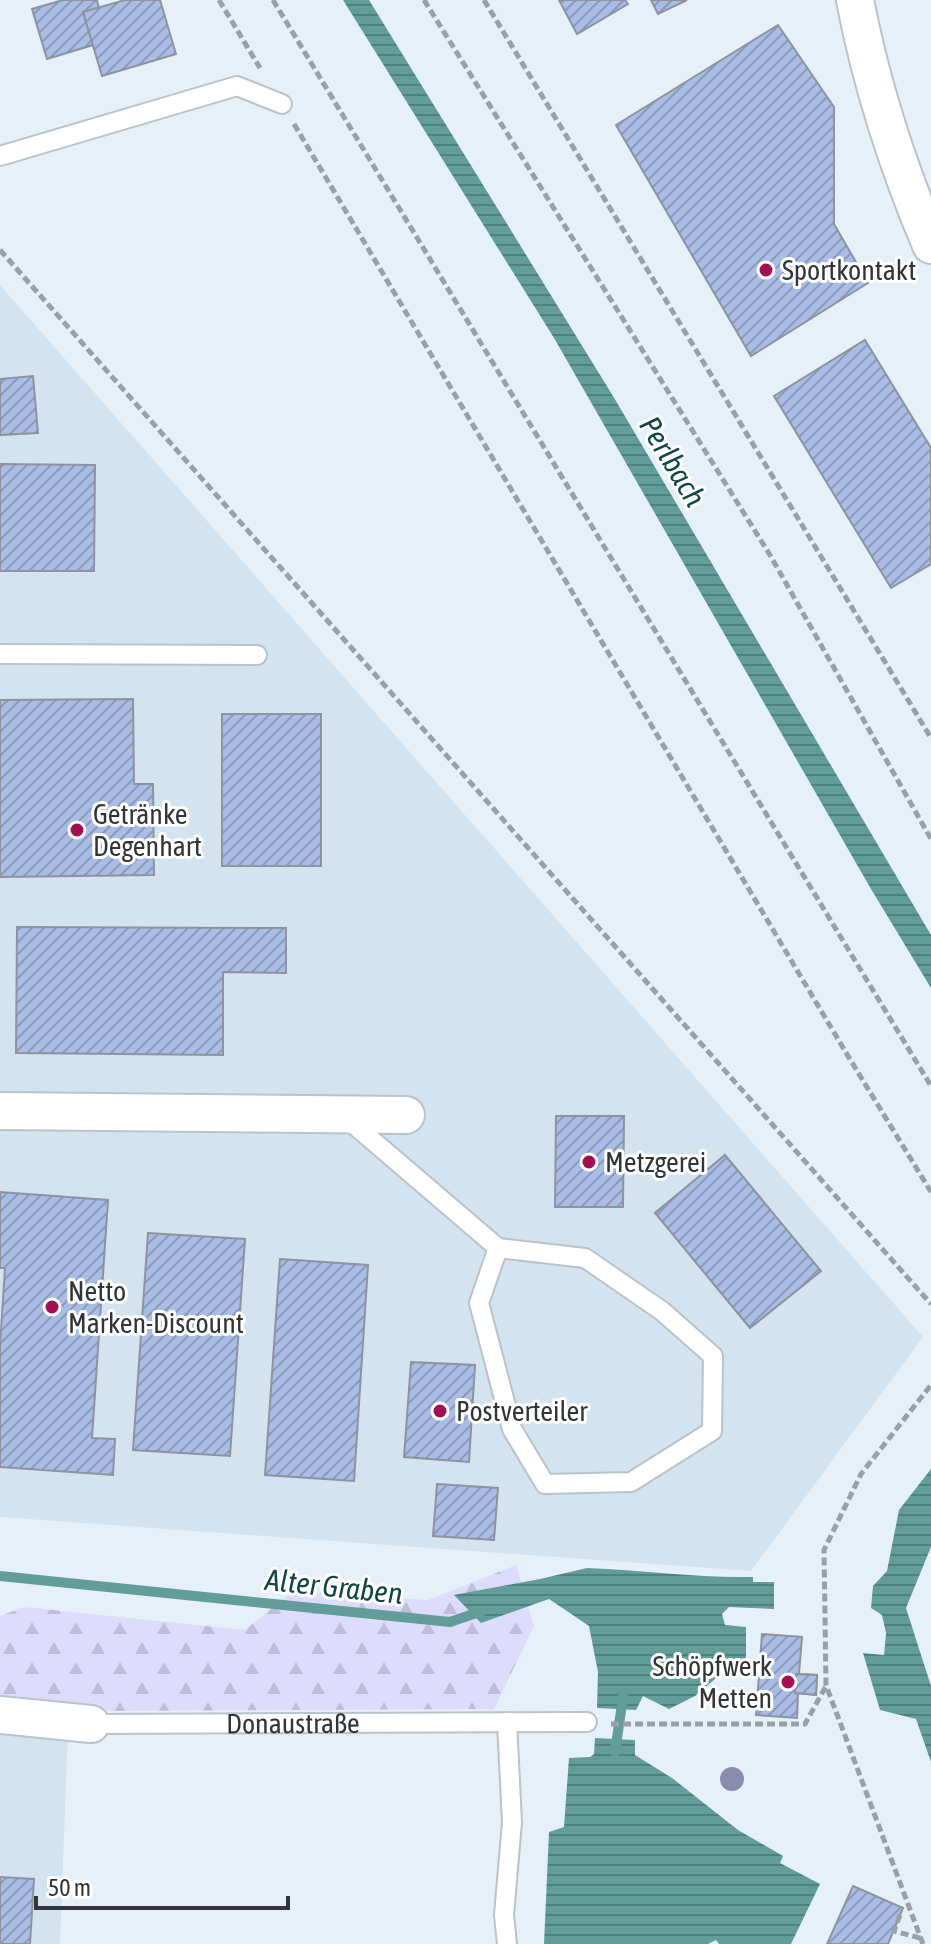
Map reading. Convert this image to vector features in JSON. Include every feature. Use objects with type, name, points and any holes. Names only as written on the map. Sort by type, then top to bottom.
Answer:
[{"type":"street","points":[[855,0],[864,44],[909,193],[931,245]]},
{"type":"street","points":[[0,1111],[406,1115]]},
{"type":"street","name":"Donaustraße","points":[[0,1715],[91,1724]]},
{"type":"lane","points":[[0,156],[237,86],[282,104]]},
{"type":"lane","points":[[0,654],[257,655]]},
{"type":"lane","points":[[343,1115],[498,1248],[585,1258],[662,1311],[713,1356],[712,1431],[631,1482],[545,1484],[512,1429],[479,1303],[498,1248]]},
{"type":"lane","points":[[507,1722],[512,1822],[504,1915],[507,1944]]},
{"type":"lane","name":"Donaustraße","points":[[91,1724],[587,1722]]},
{"type":"path","points":[[219,0],[931,1192]]},
{"type":"path","points":[[273,0],[931,1086]]},
{"type":"path","points":[[424,0],[770,555],[931,839]]},
{"type":"path","points":[[484,0],[931,738]]},
{"type":"path","points":[[0,250],[931,1304]]},
{"type":"path","points":[[922,1941],[826,1685],[824,1550],[861,1474],[931,1385]]},
{"type":"path","points":[[641,1725],[805,1724],[826,1685]]},
{"type":"path","points":[[900,1915],[894,1931],[922,1941]]},
{"type":"shaded area","points":[[343,0],[369,0],[613,396],[931,935],[931,988],[554,338]]},
{"type":"shaded area","points":[[0,285],[923,1337],[751,1571],[0,1517]]},
{"type":"shaded area","points":[[931,1469],[931,1547],[906,1608],[931,1686],[931,1762],[916,1719],[880,1710],[863,1653],[884,1655],[886,1633],[882,1615],[871,1608],[873,1586],[887,1571],[899,1510]]},
{"type":"shaded area","points":[[587,1568],[753,1577],[753,1582],[774,1582],[774,1609],[729,1607],[722,1614],[725,1625],[746,1627],[746,1673],[721,1674],[695,1696],[669,1709],[643,1696],[636,1710],[597,1708],[598,1672],[589,1626],[549,1599],[481,1623],[454,1595]]},
{"type":"shaded area","points":[[0,1709],[71,1715],[60,1944],[0,1944]]},
{"type":"shaded area","points":[[595,1738],[635,1740],[635,1755],[672,1778],[738,1830],[783,1856],[780,1863],[820,1884],[791,1944],[719,1944],[716,1940],[708,1944],[544,1944],[549,1832],[564,1827],[569,1758],[594,1754]]},
{"type":"green space","points":[[516,1565],[534,1626],[494,1709],[100,1711],[0,1701],[0,1616],[24,1607],[245,1630],[292,1592],[428,1600]]},
{"type":"building","points":[[63,0],[97,0],[99,8],[83,12],[93,45],[47,59],[32,9]]},
{"type":"building","points":[[125,0],[160,0],[176,54],[102,76],[83,12]]},
{"type":"building","points":[[559,0],[625,0],[628,4],[577,34]]},
{"type":"building","points":[[651,0],[687,0],[658,14]]},
{"type":"building","points":[[778,25],[834,107],[834,224],[868,283],[751,356],[616,125]]},
{"type":"building","points":[[865,340],[931,448],[931,564],[891,588],[774,396]]},
{"type":"building","points":[[33,376],[38,433],[0,435],[0,379]]},
{"type":"building","points":[[0,464],[95,465],[94,571],[0,571]]},
{"type":"building","name":"Getränke Degenhart","points":[[133,699],[134,784],[153,784],[154,875],[0,877],[0,700]]},
{"type":"building","points":[[222,714],[321,714],[321,866],[222,866]]},
{"type":"building","points":[[17,927],[286,928],[286,973],[223,972],[223,1055],[16,1053]]},
{"type":"building","name":"Metzgerei","points":[[556,1116],[624,1116],[623,1207],[555,1207]]},
{"type":"building","points":[[725,1155],[821,1271],[750,1328],[655,1213]]},
{"type":"building","name":"Netto Marken-Discount","points":[[0,1192],[108,1200],[92,1438],[115,1439],[113,1475],[0,1467],[0,1346],[5,1268],[0,1268]]},
{"type":"building","points":[[148,1233],[245,1239],[230,1456],[133,1450]]},
{"type":"building","points":[[280,1259],[368,1265],[354,1481],[265,1475]]},
{"type":"building","name":"Postverteiler","points":[[411,1362],[475,1365],[469,1462],[404,1457]]},
{"type":"building","points":[[437,1484],[498,1488],[494,1540],[433,1536]]},
{"type":"building","name":"Schöpfwerk Metten","points":[[762,1634],[802,1637],[799,1674],[817,1675],[816,1695],[798,1693],[797,1718],[756,1715]]},
{"type":"building","points":[[796,1674],[817,1675],[816,1695],[795,1693]]},
{"type":"building","points":[[0,1877],[34,1879],[30,1944],[0,1944]]},
{"type":"building","points":[[853,1886],[903,1908],[888,1944],[827,1944]]},
{"type":"waterway","name":"Alter Graben","points":[[0,1576],[450,1622],[482,1611]]},
{"type":"waterway","points":[[615,1752],[623,1697]]},
{"type":"place","name":"Sportkontakt","points":[[766,270]]},
{"type":"place","name":"Getränke Degenhart","points":[[77,830]]},
{"type":"place","name":"Metzgerei","points":[[589,1162]]},
{"type":"place","name":"Netto Marken-Discount","points":[[52,1307]]},
{"type":"place","name":"Postverteiler","points":[[440,1411]]},
{"type":"place","name":"Schöpfwerk Metten","points":[[788,1682]]},
{"type":"water label","name":"Perlbach","points":[[673,461]]}]
